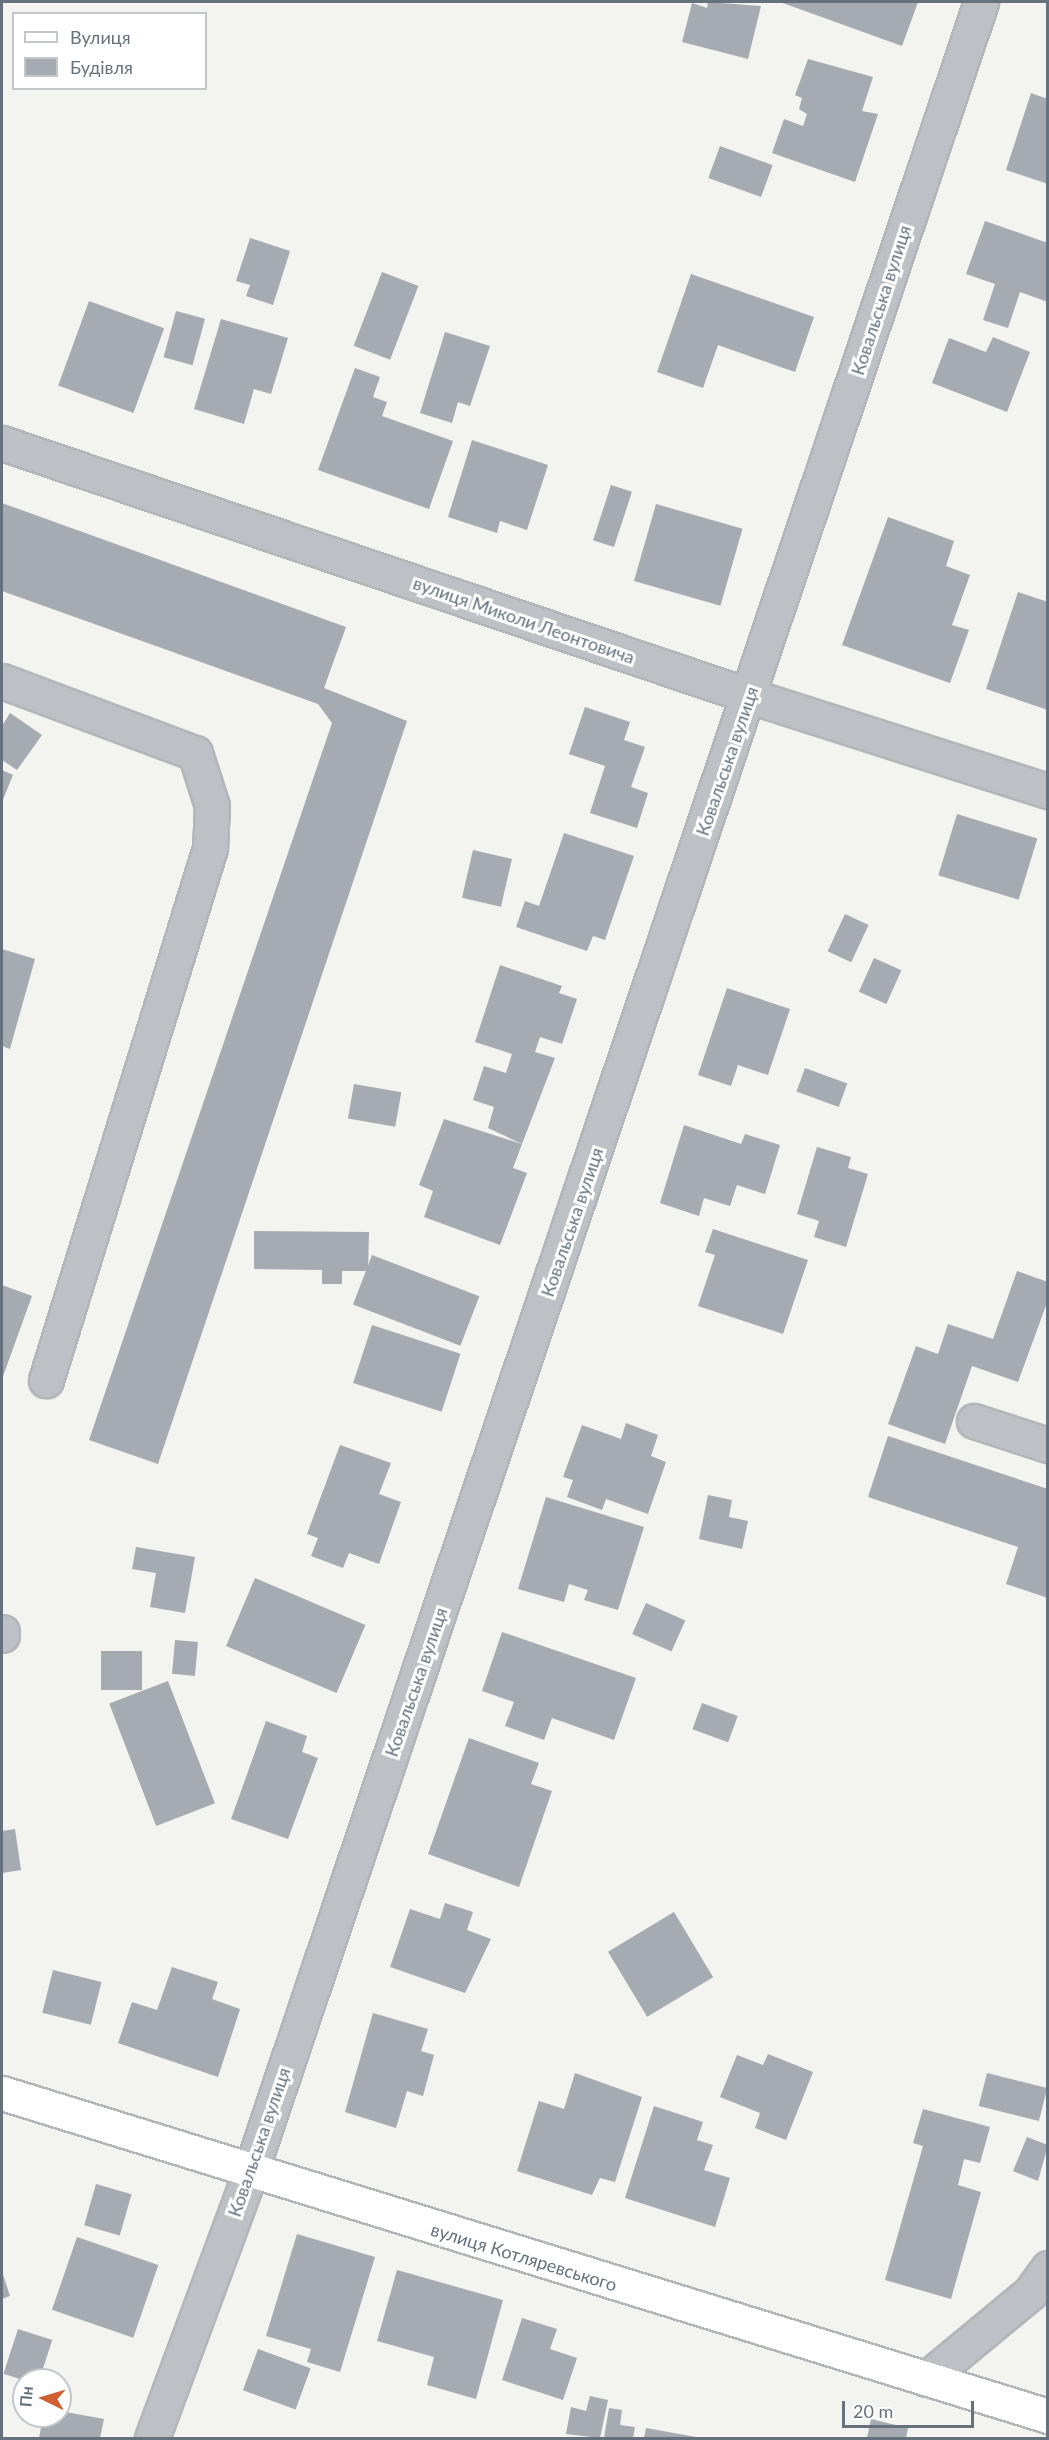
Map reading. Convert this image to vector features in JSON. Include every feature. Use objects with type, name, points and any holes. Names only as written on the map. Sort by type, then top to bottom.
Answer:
[{"type":"main road","name":"вулиця Котляревського","points":[[2,2093],[250,2173],[1047,2416]]},
{"type":"street","name":"Ковальська вулиця","points":[[152,2439],[250,2173],[750,696],[981,2]]},
{"type":"street","name":"вулиця Миколи Леонтовича","points":[[2,443],[750,696],[1047,791]]},
{"type":"street","points":[[2,681],[195,753],[212,806],[210,848],[46,1380]]},
{"type":"street","points":[[975,1420],[1047,1445]]},
{"type":"street","points":[[926,2379],[1030,2294],[1047,2268]]},
{"type":"building","points":[[708,2],[761,6],[748,59],[682,42],[692,3],[707,8]]},
{"type":"building","points":[[780,2],[918,2],[902,46]]},
{"type":"building","points":[[808,59],[873,77],[862,111],[878,114],[855,182],[772,153],[784,119],[803,126],[807,114],[799,109],[802,98],[795,95]]},
{"type":"building","points":[[1031,93],[1048,99],[1048,184],[1006,170]]},
{"type":"building","points":[[720,146],[773,165],[761,197],[708,178]]},
{"type":"building","points":[[985,221],[1048,243],[1048,302],[1020,292],[1008,328],[983,320],[995,284],[966,274]]},
{"type":"building","points":[[250,238],[290,251],[273,305],[246,296],[250,285],[236,281]]},
{"type":"building","points":[[382,272],[418,286],[390,360],[354,346]]},
{"type":"building","points":[[691,274],[814,317],[795,372],[718,345],[703,388],[657,372]]},
{"type":"building","points":[[89,301],[164,328],[133,413],[58,386]]},
{"type":"building","points":[[176,311],[205,319],[193,365],[164,357]]},
{"type":"building","points":[[221,319],[288,338],[271,394],[254,389],[244,424],[194,409]]},
{"type":"building","points":[[445,332],[490,346],[470,406],[458,402],[452,423],[420,413]]},
{"type":"building","points":[[993,337],[1030,352],[1007,412],[932,383],[949,338],[986,352]]},
{"type":"building","points":[[355,368],[380,377],[373,397],[387,402],[382,416],[453,441],[429,509],[318,470]]},
{"type":"building","points":[[472,440],[548,465],[527,530],[500,521],[497,533],[448,517]]},
{"type":"building","points":[[611,485],[632,492],[614,547],[593,540]]},
{"type":"building","points":[[2,503],[346,627],[324,688],[407,721],[158,1464],[89,1440],[332,723],[318,704],[2,591]]},
{"type":"building","points":[[656,504],[743,529],[720,606],[634,581]]},
{"type":"building","points":[[888,517],[954,541],[946,566],[970,575],[952,625],[969,630],[950,683],[842,645]]},
{"type":"building","points":[[1018,592],[1048,602],[1048,710],[986,689]]},
{"type":"building","points":[[585,707],[630,722],[624,740],[645,747],[631,787],[648,793],[637,828],[590,813],[605,766],[569,754]]},
{"type":"building","points":[[10,713],[42,735],[17,770],[2,760],[2,726]]},
{"type":"building","points":[[2,770],[13,775],[2,802]]},
{"type":"building","points":[[957,814],[1037,839],[1019,900],[938,875]]},
{"type":"building","points":[[564,833],[634,856],[605,940],[593,936],[587,951],[516,927],[525,901],[539,906]]},
{"type":"building","points":[[473,850],[512,859],[501,907],[462,898]]},
{"type":"building","points":[[845,914],[869,925],[851,962],[828,951]]},
{"type":"building","points":[[2,949],[35,959],[10,1049],[2,1046]]},
{"type":"building","points":[[874,958],[901,970],[886,1004],[859,992]]},
{"type":"building","points":[[500,965],[562,986],[559,993],[577,999],[562,1044],[540,1037],[535,1052],[555,1058],[522,1144],[488,1128],[494,1107],[473,1100],[484,1066],[506,1073],[512,1054],[475,1042]]},
{"type":"building","points":[[727,988],[790,1009],[768,1075],[738,1065],[731,1086],[698,1075]]},
{"type":"building","points":[[805,1068],[847,1083],[839,1107],[796,1091]]},
{"type":"building","points":[[354,1084],[401,1092],[395,1127],[348,1118]]},
{"type":"building","points":[[444,1119],[522,1144],[513,1168],[527,1173],[500,1245],[424,1217],[433,1191],[419,1185]]},
{"type":"building","points":[[684,1125],[741,1144],[745,1134],[780,1145],[765,1194],[737,1185],[730,1206],[704,1198],[699,1216],[660,1203]]},
{"type":"building","points":[[817,1147],[851,1157],[848,1168],[868,1174],[846,1247],[814,1237],[819,1221],[797,1214]]},
{"type":"building","points":[[713,1229],[808,1260],[783,1334],[698,1306],[715,1255],[705,1252]]},
{"type":"building","points":[[254,1231],[369,1232],[368,1271],[342,1271],[342,1284],[322,1284],[322,1270],[254,1269]]},
{"type":"building","points":[[372,1255],[479,1296],[460,1346],[353,1304]]},
{"type":"building","points":[[1017,1271],[1048,1282],[1048,1300],[1018,1382],[972,1366],[945,1444],[888,1424],[916,1346],[938,1354],[948,1324],[993,1339]]},
{"type":"building","points":[[2,1285],[32,1296],[2,1379]]},
{"type":"building","points":[[372,1325],[460,1354],[442,1412],[353,1383]]},
{"type":"building","points":[[626,1423],[658,1435],[651,1456],[666,1462],[648,1514],[606,1499],[602,1510],[567,1497],[573,1480],[563,1477],[582,1425],[621,1439]]},
{"type":"building","points":[[888,1436],[1048,1489],[1048,1598],[1006,1584],[1018,1547],[868,1497]]},
{"type":"building","points":[[340,1445],[391,1463],[379,1494],[401,1502],[379,1564],[349,1553],[343,1568],[311,1556],[318,1538],[307,1534]]},
{"type":"building","points":[[708,1495],[732,1500],[729,1517],[748,1521],[742,1549],[699,1539]]},
{"type":"building","points":[[546,1497],[644,1527],[618,1610],[584,1600],[588,1590],[569,1584],[564,1602],[518,1589]]},
{"type":"building","points":[[136,1547],[195,1557],[185,1613],[150,1607],[156,1573],[132,1569]]},
{"type":"building","points":[[255,1578],[365,1625],[337,1693],[226,1646]]},
{"type":"building","points":[[646,1603],[685,1620],[671,1652],[632,1634]]},
{"type":"building","points":[[502,1632],[636,1678],[614,1740],[552,1718],[544,1740],[505,1726],[514,1702],[482,1691]]},
{"type":"building","points":[[175,1640],[198,1642],[195,1676],[172,1674]]},
{"type":"building","points":[[101,1651],[142,1651],[142,1690],[101,1690]]},
{"type":"building","points":[[168,1681],[215,1803],[156,1826],[109,1704]]},
{"type":"building","points":[[702,1703],[738,1716],[728,1742],[692,1729]]},
{"type":"building","points":[[266,1721],[307,1736],[302,1752],[318,1758],[288,1839],[231,1819]]},
{"type":"building","points":[[469,1738],[539,1763],[531,1784],[552,1791],[519,1887],[428,1854]]},
{"type":"building","points":[[15,1829],[21,1870],[2,1873],[2,1831]]},
{"type":"building","points":[[445,1903],[473,1912],[467,1930],[491,1939],[465,1993],[390,1967],[410,1909],[440,1919]]},
{"type":"building","points":[[674,1912],[713,1977],[647,2017],[608,1952]]},
{"type":"building","points":[[172,1967],[218,1982],[212,1999],[240,2009],[218,2077],[118,2043],[132,2002],[157,2010]]},
{"type":"building","points":[[53,1970],[102,1982],[91,2025],[42,2013]]},
{"type":"building","points":[[373,2013],[428,2029],[421,2051],[434,2055],[423,2096],[407,2091],[396,2128],[345,2112]]},
{"type":"building","points":[[768,2054],[813,2072],[786,2140],[755,2128],[760,2113],[720,2097],[737,2055],[763,2065]]},
{"type":"building","points":[[575,2073],[642,2097],[615,2182],[600,2178],[592,2195],[517,2171],[539,2101],[564,2109]]},
{"type":"building","points":[[987,2073],[1047,2088],[1039,2121],[979,2106]]},
{"type":"building","points":[[654,2106],[703,2122],[697,2140],[713,2145],[704,2170],[730,2178],[715,2227],[625,2198]]},
{"type":"building","points":[[923,2109],[990,2127],[980,2163],[964,2159],[958,2185],[981,2192],[951,2299],[885,2280],[923,2146],[913,2143]]},
{"type":"building","points":[[1027,2137],[1048,2145],[1038,2181],[1013,2171]]},
{"type":"building","points":[[96,2184],[132,2194],[120,2236],[84,2225]]},
{"type":"building","points":[[297,2234],[375,2257],[340,2372],[307,2362],[311,2349],[266,2336]]},
{"type":"building","points":[[77,2237],[158,2265],[133,2338],[52,2310]]},
{"type":"building","points":[[397,2270],[503,2300],[476,2399],[427,2385],[434,2357],[377,2341]]},
{"type":"building","points":[[2,2271],[10,2296],[2,2299]]},
{"type":"building","points":[[522,2318],[557,2329],[550,2349],[577,2358],[563,2400],[502,2380]]},
{"type":"building","points":[[18,2329],[52,2340],[43,2368],[12,2368],[12,2376],[3,2374]]},
{"type":"building","points":[[258,2349],[311,2368],[296,2409],[243,2390]]},
{"type":"building","points":[[590,2396],[608,2400],[600,2438],[566,2434],[571,2407],[586,2411]]},
{"type":"building","points":[[609,2408],[622,2410],[620,2425],[635,2427],[633,2438],[604,2438]]},
{"type":"building","points":[[72,2413],[104,2419],[100,2438],[39,2438],[41,2428],[72,2428]]},
{"type":"building","points":[[871,2419],[908,2428],[906,2438],[867,2438]]},
{"type":"building","points":[[646,2428],[696,2437],[696,2438],[644,2438]]}]
